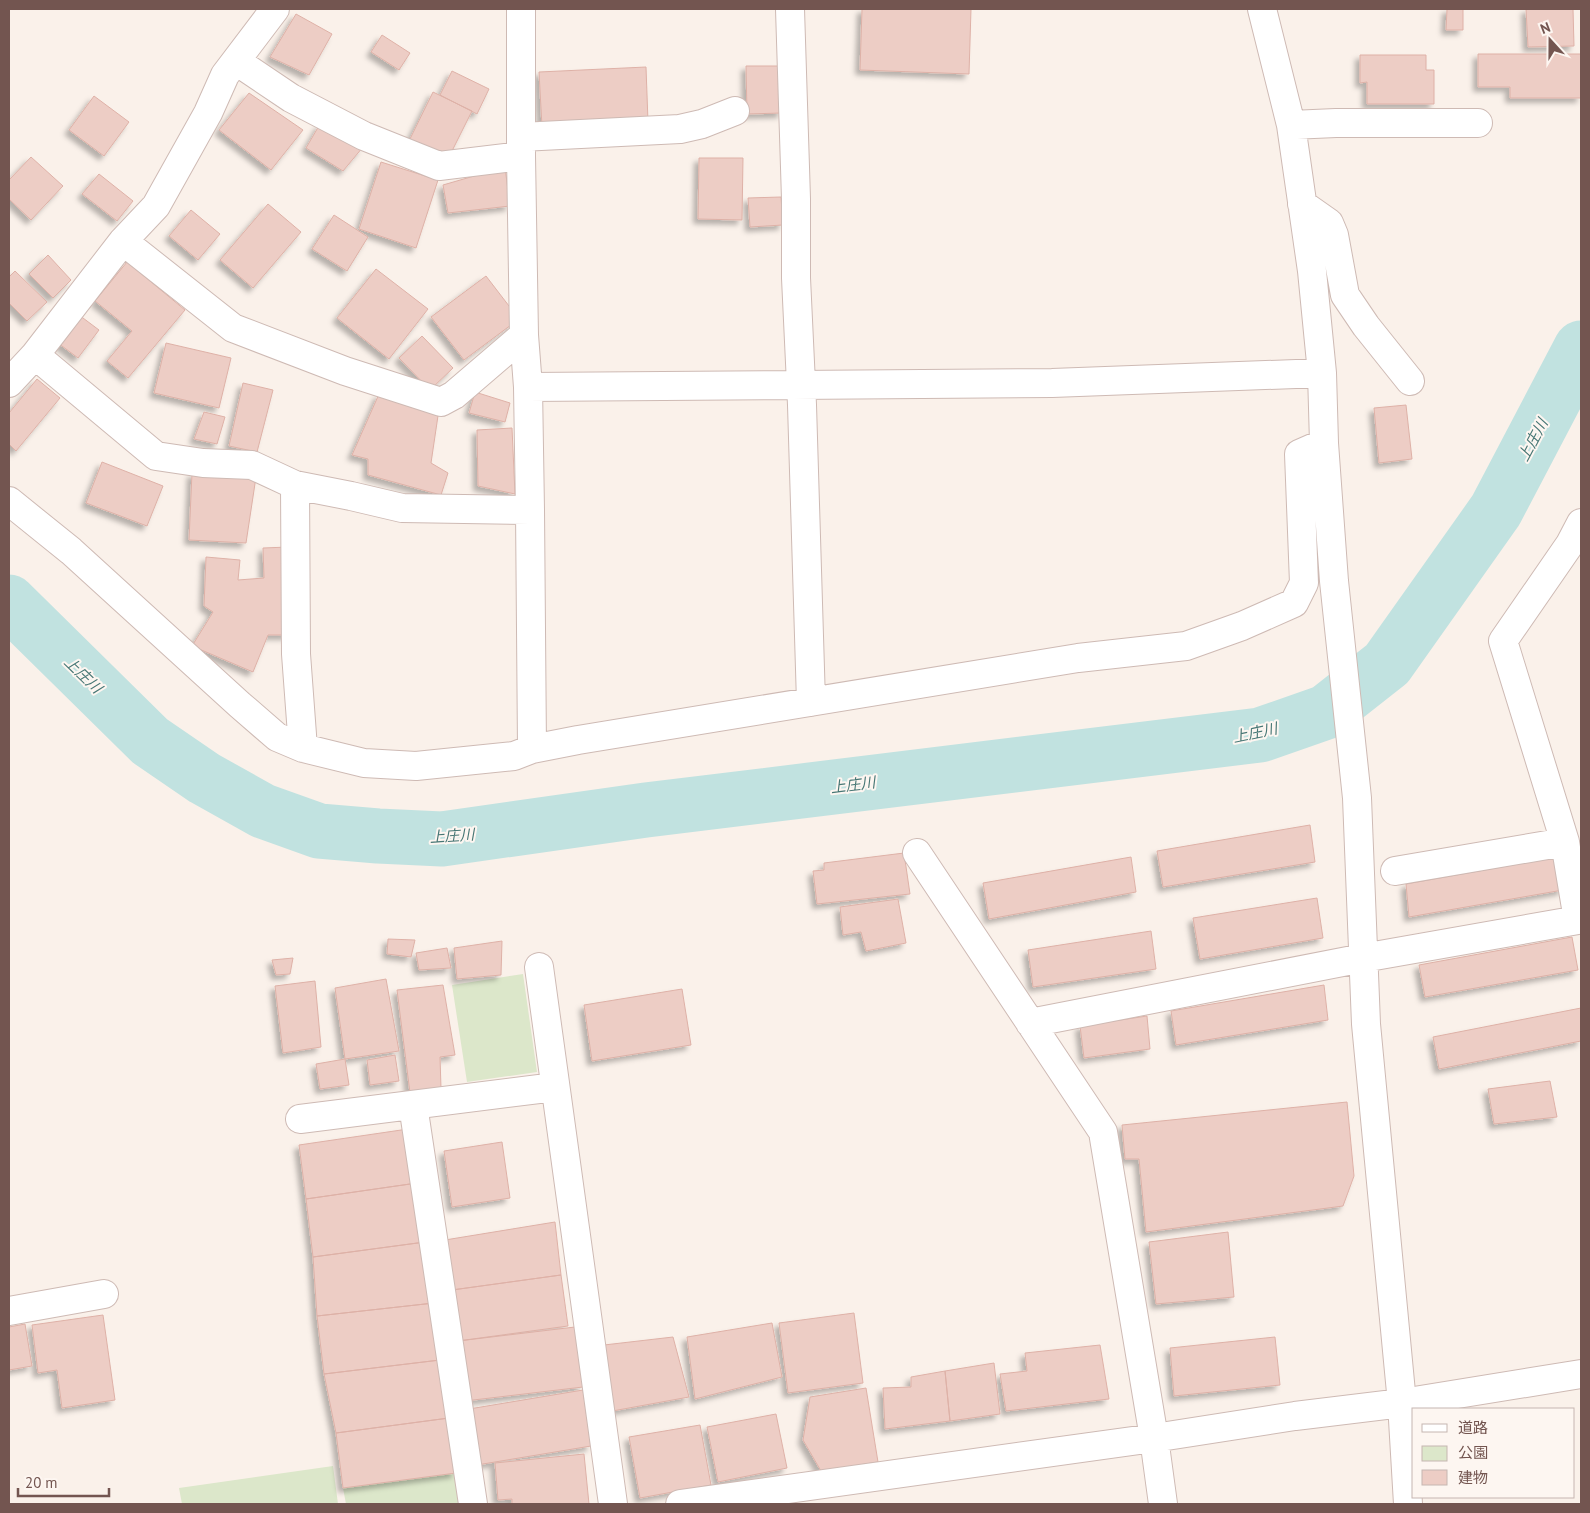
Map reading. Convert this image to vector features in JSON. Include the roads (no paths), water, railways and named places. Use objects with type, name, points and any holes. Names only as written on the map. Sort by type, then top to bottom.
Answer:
[{"type":"street","points":[[9,384],[35,355],[123,241],[156,206],[208,113],[225,75],[275,9]]},
{"type":"street","points":[[521,9],[521,146],[524,335],[528,387],[532,749]]},
{"type":"street","points":[[790,9],[796,199],[796,278],[811,702]]},
{"type":"street","points":[[1262,9],[1291,125],[1312,271],[1322,373],[1324,443],[1334,581],[1357,798],[1366,1024],[1402,1403],[1408,1504]]},
{"type":"street","points":[[236,61],[291,98],[364,136],[439,166],[521,146],[680,129],[702,124],[735,111]]},
{"type":"street","points":[[1291,125],[1478,122]]},
{"type":"street","points":[[1302,204],[1329,223],[1334,235],[1345,295],[1366,326],[1410,381]]},
{"type":"street","points":[[123,241],[233,328],[345,371],[441,402],[454,395],[524,335]]},
{"type":"street","points":[[35,355],[156,456],[203,463],[252,464],[295,485],[402,508],[530,510]]},
{"type":"street","points":[[528,387],[1052,383],[1322,373]]},
{"type":"street","points":[[9,500],[71,551],[277,737],[303,748],[364,763],[416,766],[514,756],[532,749],[578,740],[1078,658],[1186,646],[1242,626],[1294,604],[1304,583],[1299,454],[1324,443]]},
{"type":"street","points":[[295,485],[296,654],[303,748]]},
{"type":"street","points":[[1030,1023],[1363,958],[1579,927],[1565,842],[1503,641],[1580,532]]},
{"type":"street","points":[[1395,871],[1565,842]]},
{"type":"street","points":[[917,852],[1103,1132],[1154,1438],[1163,1504]]},
{"type":"street","points":[[539,967],[613,1504]]},
{"type":"street","points":[[300,1119],[555,1087]]},
{"type":"street","points":[[413,1105],[473,1504]]},
{"type":"street","points":[[9,1310],[104,1294]]},
{"type":"street","points":[[680,1504],[1154,1438],[1295,1416],[1402,1403],[1581,1374]]},
{"type":"waterway","name":"上庄川","points":[[9,602],[150,741],[204,778],[263,811],[319,831],[442,839],[646,810],[1260,735],[1326,712],[1387,664],[1496,510],[1581,348]]}]
